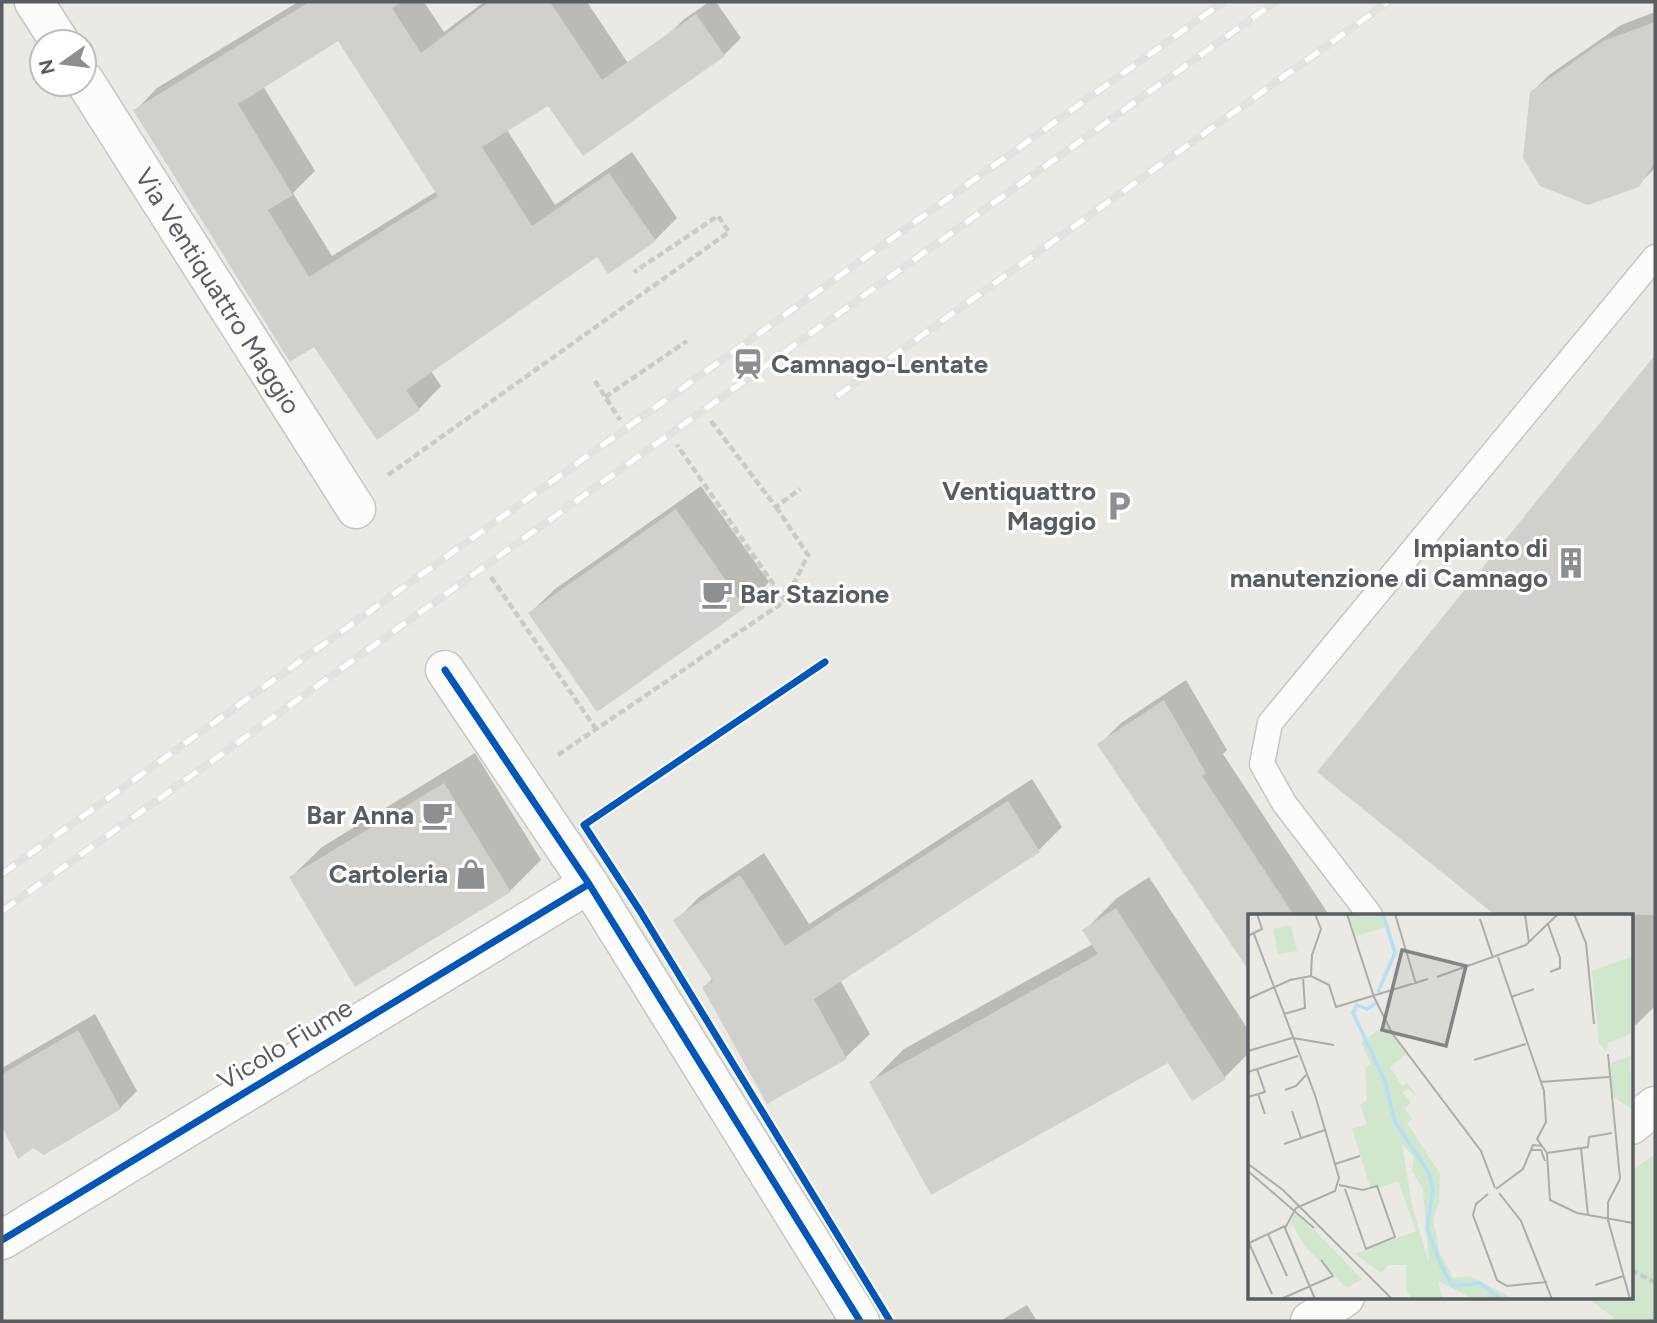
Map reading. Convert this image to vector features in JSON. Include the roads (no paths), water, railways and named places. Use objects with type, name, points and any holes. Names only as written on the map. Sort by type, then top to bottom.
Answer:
[{"type":"street","points":[[34,2],[51,28]]},
{"type":"street","name":"Via Ventiquattro Maggio","points":[[95,98],[353,505]]},
{"type":"street","points":[[445,670],[589,884],[860,1321]]},
{"type":"street","name":"Vicolo Fiume","points":[[2,1240],[589,884]]},
{"type":"street","points":[[1632,1124],[1655,1105]]},
{"type":"street","points":[[1310,1321],[1344,1298]]},
{"type":"lane","points":[[1369,914],[1284,803],[1262,764],[1270,723],[1655,257]]},
{"type":"railway","points":[[2,874],[1223,2]]},
{"type":"railway","points":[[2,911],[1275,2]]},
{"type":"railway","points":[[837,396],[1388,2]]},
{"type":"place","name":"Camnago-Lentate","points":[[748,364]]},
{"type":"place","name":"Ventiquattro Maggio","points":[[1119,506]]},
{"type":"place","name":"Impianto di manutenzione di Camnago","points":[[1571,563]]},
{"type":"place","name":"Bar Stazione","points":[[717,594]]},
{"type":"place","name":"Bar Anna","points":[[437,815]]},
{"type":"place","name":"Cartoleria","points":[[471,874]]}]
